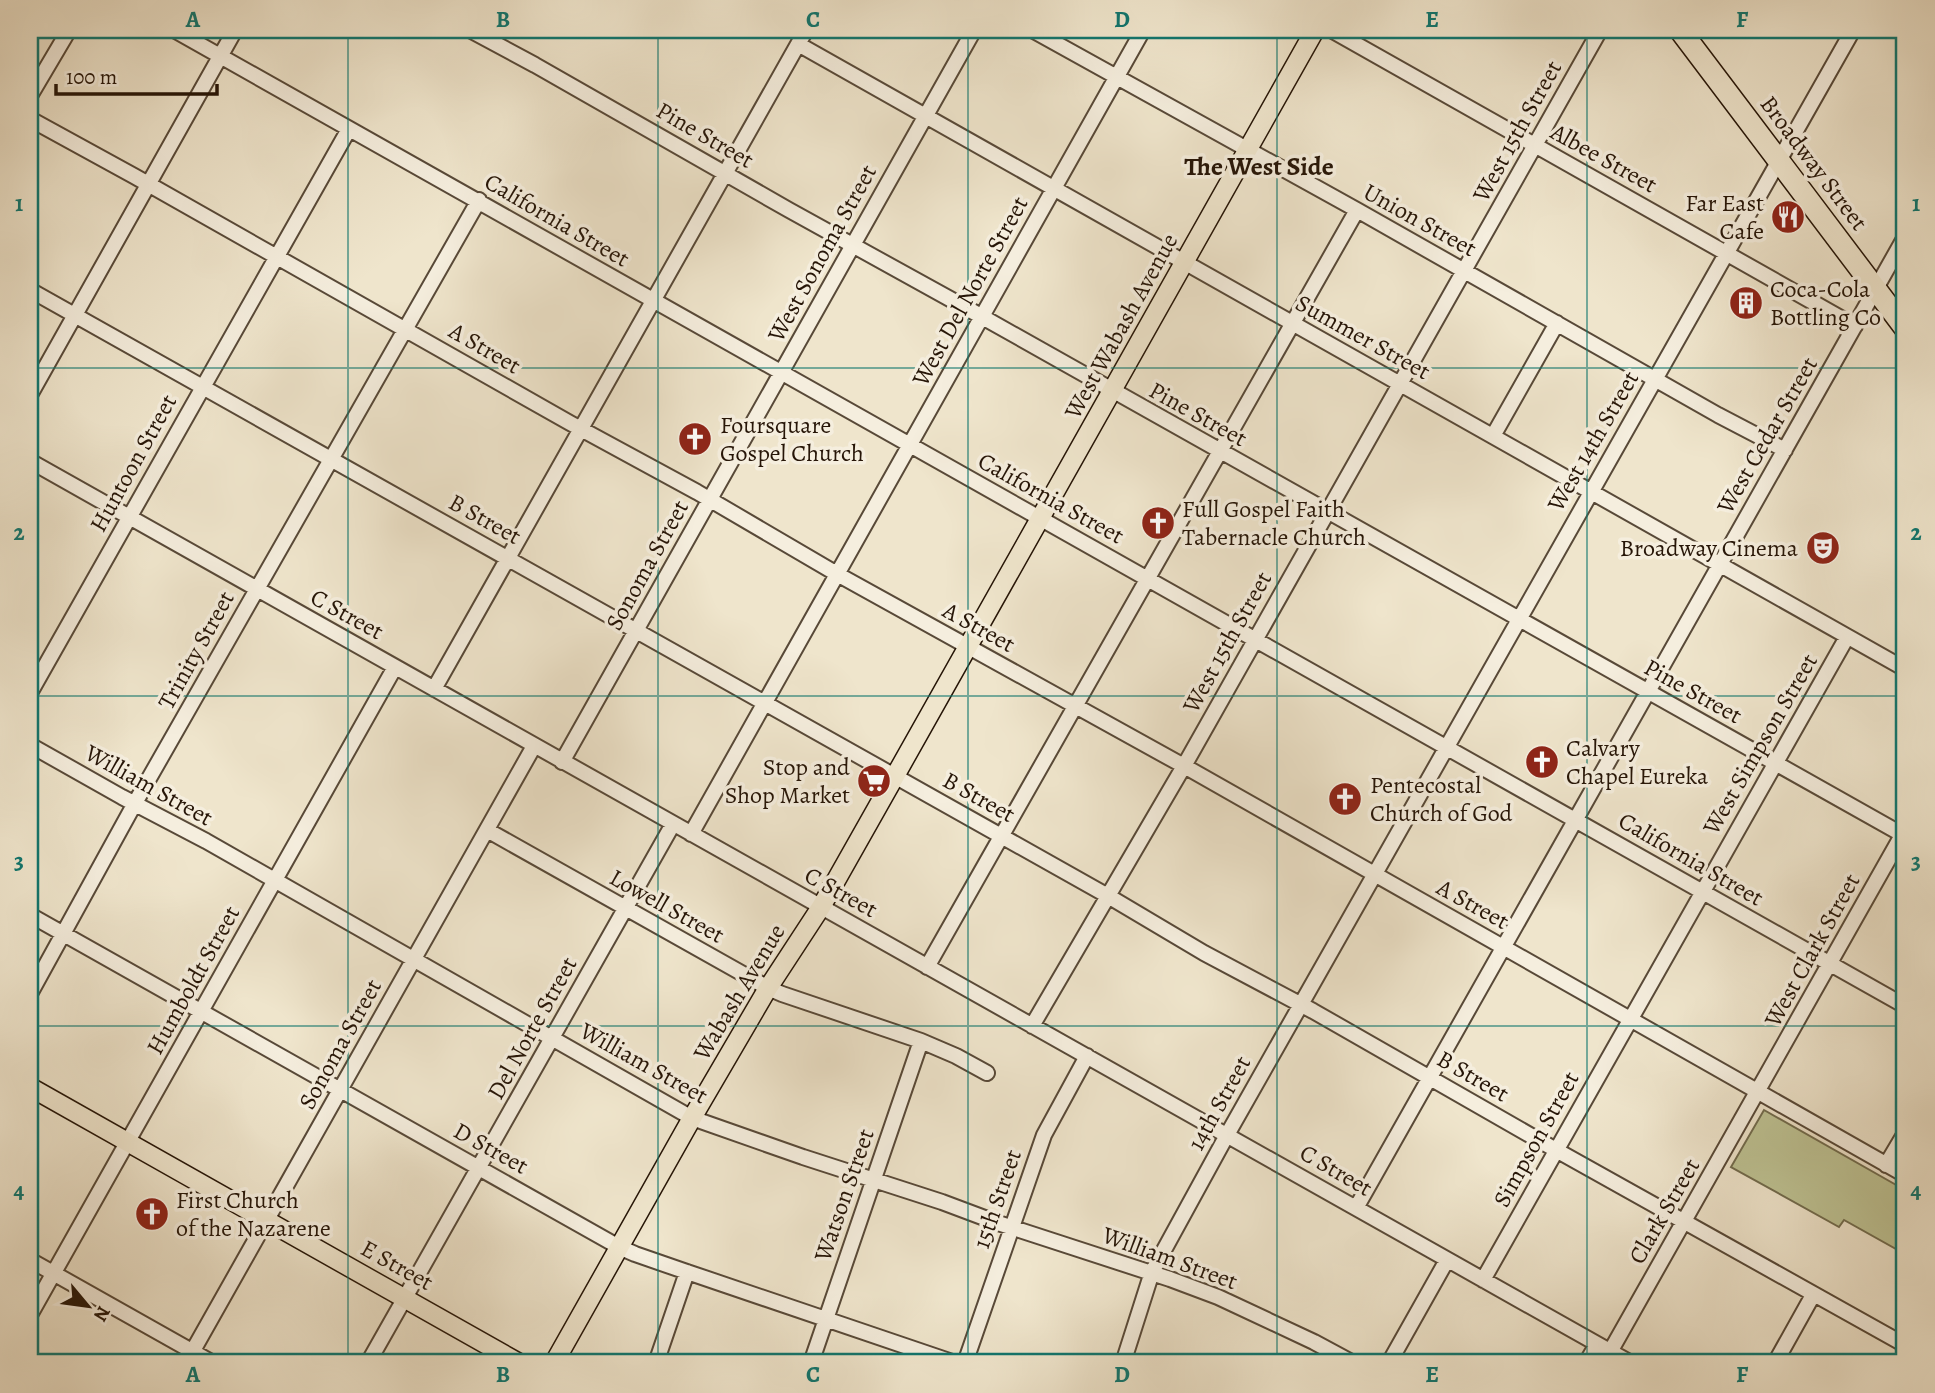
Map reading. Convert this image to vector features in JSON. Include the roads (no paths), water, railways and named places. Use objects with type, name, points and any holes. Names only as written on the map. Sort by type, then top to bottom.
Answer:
[{"type":"highway","name":"Broadway Street","points":[[1680,30],[1905,328]]},
{"type":"main road","name":"West Wabash Avenue","points":[[968,647],[1315,30]]},
{"type":"main road","name":"Wabash Avenue","points":[[554,1363],[692,1118],[768,988],[821,907],[968,647]]},
{"type":"main road","name":"E Street","points":[[30,1087],[519,1363]]},
{"type":"street","points":[[30,96],[69,30]]},
{"type":"street","name":"California Street","points":[[174,30],[1905,1006]]},
{"type":"street","points":[[30,395],[235,30]]},
{"type":"street","name":"Pine Street","points":[[470,30],[1775,764],[1904,833]]},
{"type":"street","points":[[435,689],[806,30]]},
{"type":"street","name":"West Sonoma Street","points":[[709,499],[974,30]]},
{"type":"street","name":"Union Street","points":[[1032,30],[1785,450]]},
{"type":"street","name":"West Del Norte Street","points":[[837,574],[1143,30]]},
{"type":"street","name":"Albee Street","points":[[1331,30],[1855,326]]},
{"type":"street","name":"West 15th Street","points":[[1184,766],[1600,30]]},
{"type":"street","name":"West 14th Street","points":[[1374,875],[1853,30]]},
{"type":"street","name":"Summer Street","points":[[798,44],[1905,670]]},
{"type":"street","name":"A Street","points":[[30,119],[1566,981],[1905,1175]]},
{"type":"street","name":"Huntoon Street","points":[[30,693],[349,129]]},
{"type":"street","name":"Trinity Street","points":[[30,994],[256,589],[479,200]]},
{"type":"street","points":[[927,967],[1357,210]]},
{"type":"street","name":"West Cedar Street","points":[[1356,1208],[1905,237]]},
{"type":"street","name":"B Street","points":[[30,290],[1002,836],[1204,953],[1302,1005],[1905,1345]]},
{"type":"street","points":[[1493,436],[1557,323]]},
{"type":"street","name":"C Street","points":[[30,461],[1631,1363]]},
{"type":"street","name":"Sonoma Street","points":[[562,762],[709,499]]},
{"type":"street","points":[[691,834],[837,574]]},
{"type":"street","name":"West Simpson Street","points":[[1630,1020],[1847,637]]},
{"type":"street","name":"Humboldt Street","points":[[30,1315],[395,667]]},
{"type":"street","name":"William Street","points":[[30,745],[692,1118],[1152,1272],[1218,1297],[1353,1363]]},
{"type":"street","name":"Sonoma Street","points":[[189,1357],[534,746]]},
{"type":"street","points":[[1032,1026],[1184,766]]},
{"type":"street","name":"Del Norte Street","points":[[368,1363],[673,824]]},
{"type":"street","name":"Lowell Street","points":[[487,830],[768,988],[920,1041],[987,1073]]},
{"type":"street","name":"West Clark Street","points":[[1758,1092],[1904,833]]},
{"type":"street","name":"14th Street","points":[[1122,1363],[1152,1272],[1374,875]]},
{"type":"street","name":"D Street","points":[[30,915],[619,1247],[955,1363]]},
{"type":"street","name":"Simpson Street","points":[[1483,1280],[1630,1020]]},
{"type":"street","name":"Watson Street","points":[[811,1363],[920,1041]]},
{"type":"street","name":"15th Street","points":[[965,1363],[1044,1135],[1087,1056]]},
{"type":"street","name":"Clark Street","points":[[1610,1352],[1758,1092]]},
{"type":"street","points":[[1886,1165],[1905,1133]]},
{"type":"street","points":[[30,1260],[189,1357],[213,1363]]},
{"type":"street","points":[[1389,1363],[1447,1260]]},
{"type":"street","points":[[656,1363],[687,1272]]},
{"type":"street","points":[[1775,1363],[1813,1294]]},
{"type":"street","points":[[1586,1363],[1597,1344]]},
{"type":"place","name":"Far East Cafe","points":[[1788,217]]},
{"type":"place","name":"Coca-Cola Bottling Co","points":[[1746,303]]},
{"type":"place","name":"Foursquare Gospel Church","points":[[695,439]]},
{"type":"place","name":"Full Gospel Faith Tabernacle Church","points":[[1158,523]]},
{"type":"place","name":"Broadway Cinema","points":[[1823,548]]},
{"type":"place","name":"Calvary Chapel Eureka","points":[[1542,762]]},
{"type":"place","name":"Stop and Shop Market","points":[[874,781]]},
{"type":"place","name":"Pentecostal Church of God","points":[[1345,799]]},
{"type":"place","name":"First Church of the Nazarene","points":[[152,1214]]},
{"type":"district","name":"The West Side","points":[[1259,166]]}]
